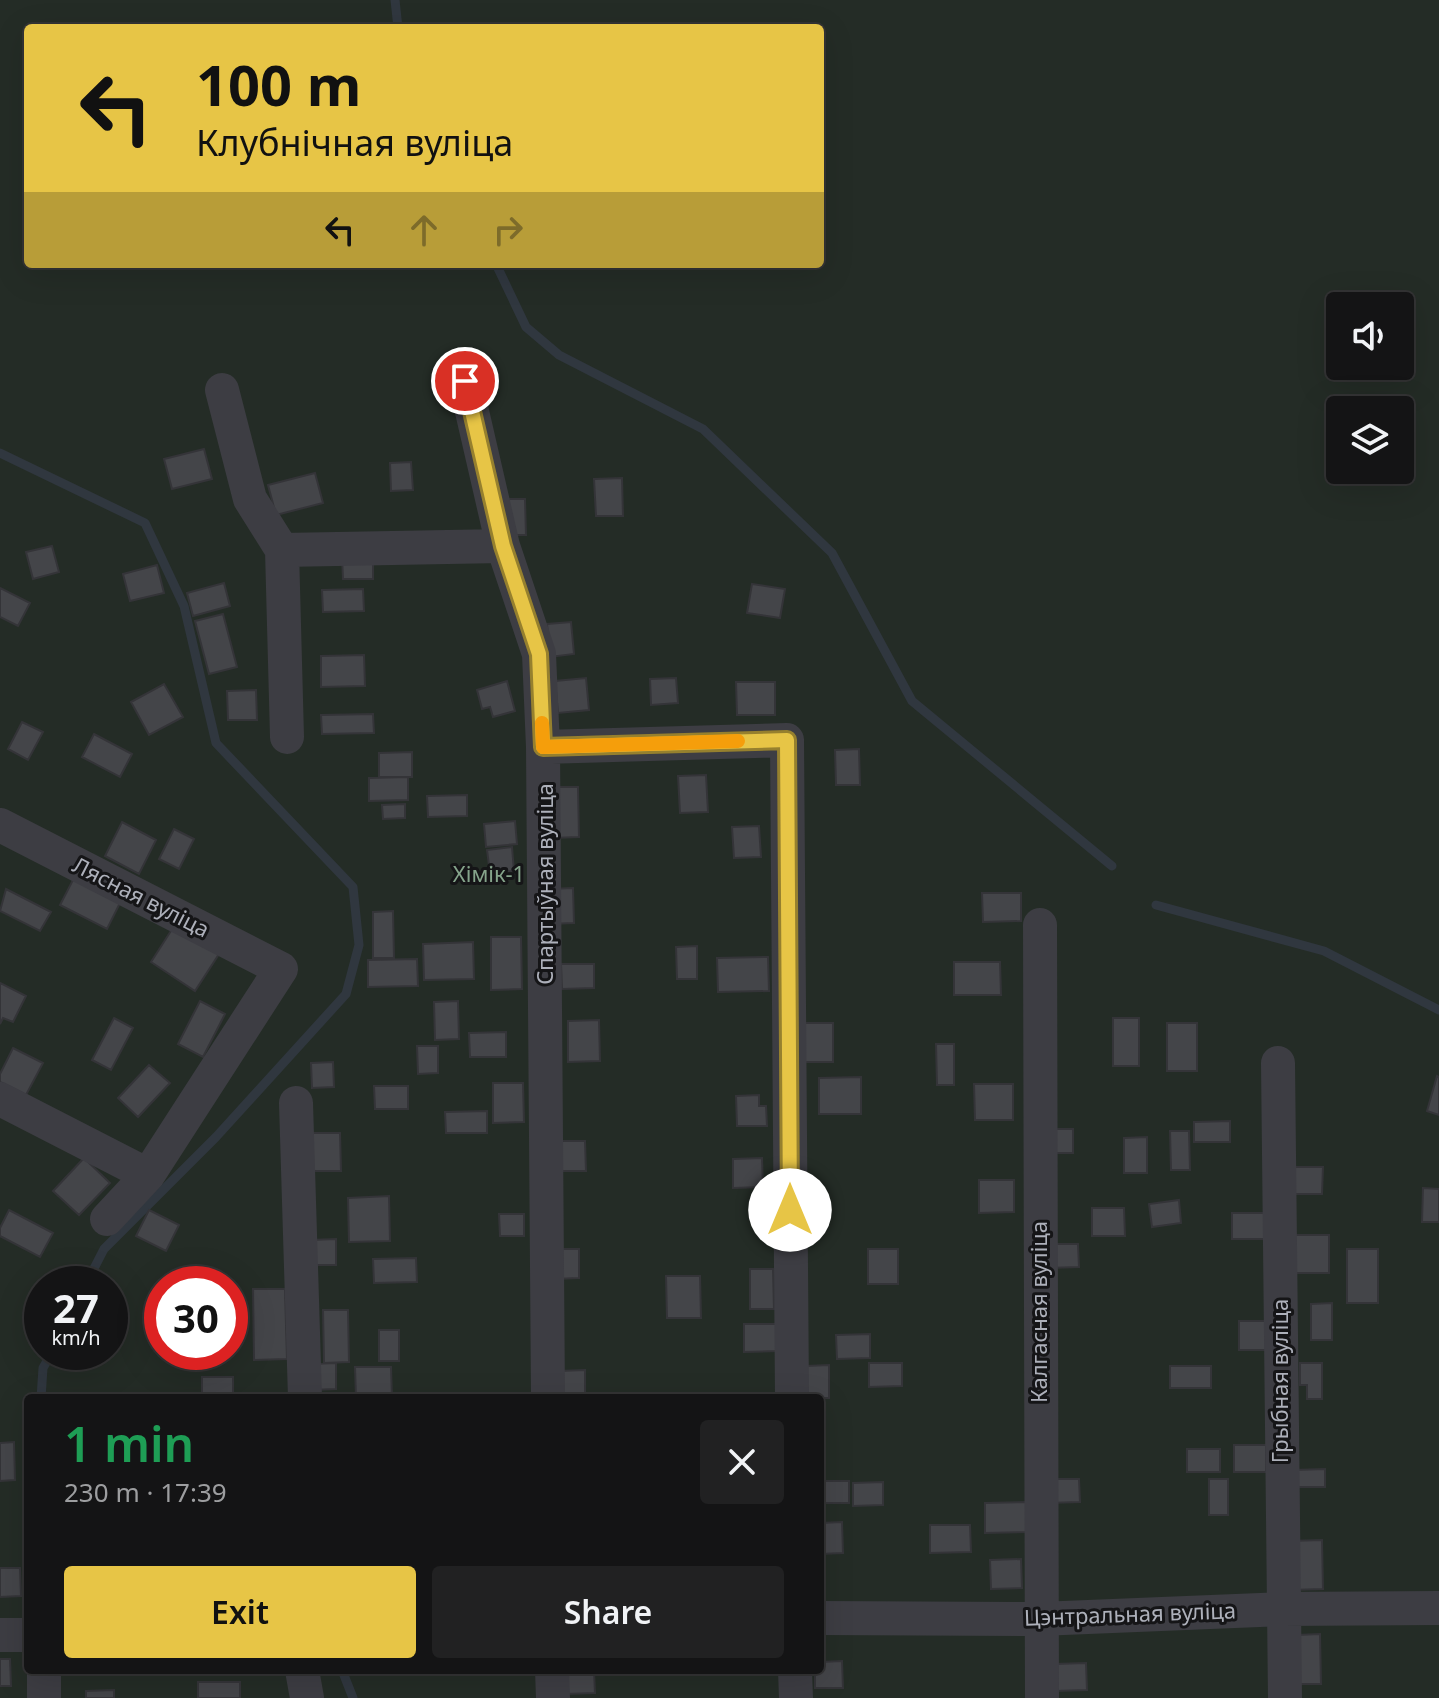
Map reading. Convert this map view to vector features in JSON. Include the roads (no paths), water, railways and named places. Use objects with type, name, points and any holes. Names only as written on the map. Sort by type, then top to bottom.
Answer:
[{"type":"street","name":"Спартыўная вуліца","points":[[465,381],[503,546],[539,654],[543,747],[548,1394]]},
{"type":"street","points":[[222,390],[250,499],[282,550],[287,737]]},
{"type":"street","points":[[282,550],[503,546]]},
{"type":"street","points":[[543,747],[787,740],[792,1394]]},
{"type":"street","name":"Лясная вуліца","points":[[0,825],[281,969],[148,1175]]},
{"type":"street","name":"Калгасная вуліца","points":[[1040,925],[1039,1619],[1042,1698]]},
{"type":"street","name":"Грыбная вуліца","points":[[1278,1063],[1285,1698]]},
{"type":"street","points":[[0,1099],[148,1175],[107,1219]]},
{"type":"street","points":[[296,1103],[305,1394]]},
{"type":"street","name":"Цэнтральная вуліца","points":[[824,1618],[1039,1619],[1282,1609],[1439,1608]]},
{"type":"street","points":[[0,1635],[24,1635]]},
{"type":"street","points":[[44,1674],[44,1698]]},
{"type":"street","points":[[303,1674],[307,1698]]},
{"type":"street","points":[[552,1674],[553,1698]]},
{"type":"street","points":[[795,1674],[796,1698]]},
{"type":"waterway","points":[[395,0],[398,24]]},
{"type":"waterway","points":[[498,268],[526,327],[559,355],[703,429],[832,553],[912,701],[1112,866]]},
{"type":"waterway","points":[[0,453],[145,523],[184,606],[216,743],[353,887],[359,945],[346,994],[216,1137],[104,1249],[95,1266]]},
{"type":"waterway","points":[[1156,905],[1324,951],[1439,1010]]},
{"type":"waterway","points":[[41,1394],[43,1370]]},
{"type":"waterway","points":[[344,1674],[353,1698]]},
{"type":"park label","name":"Хімік-1","points":[[489,874]]}]
